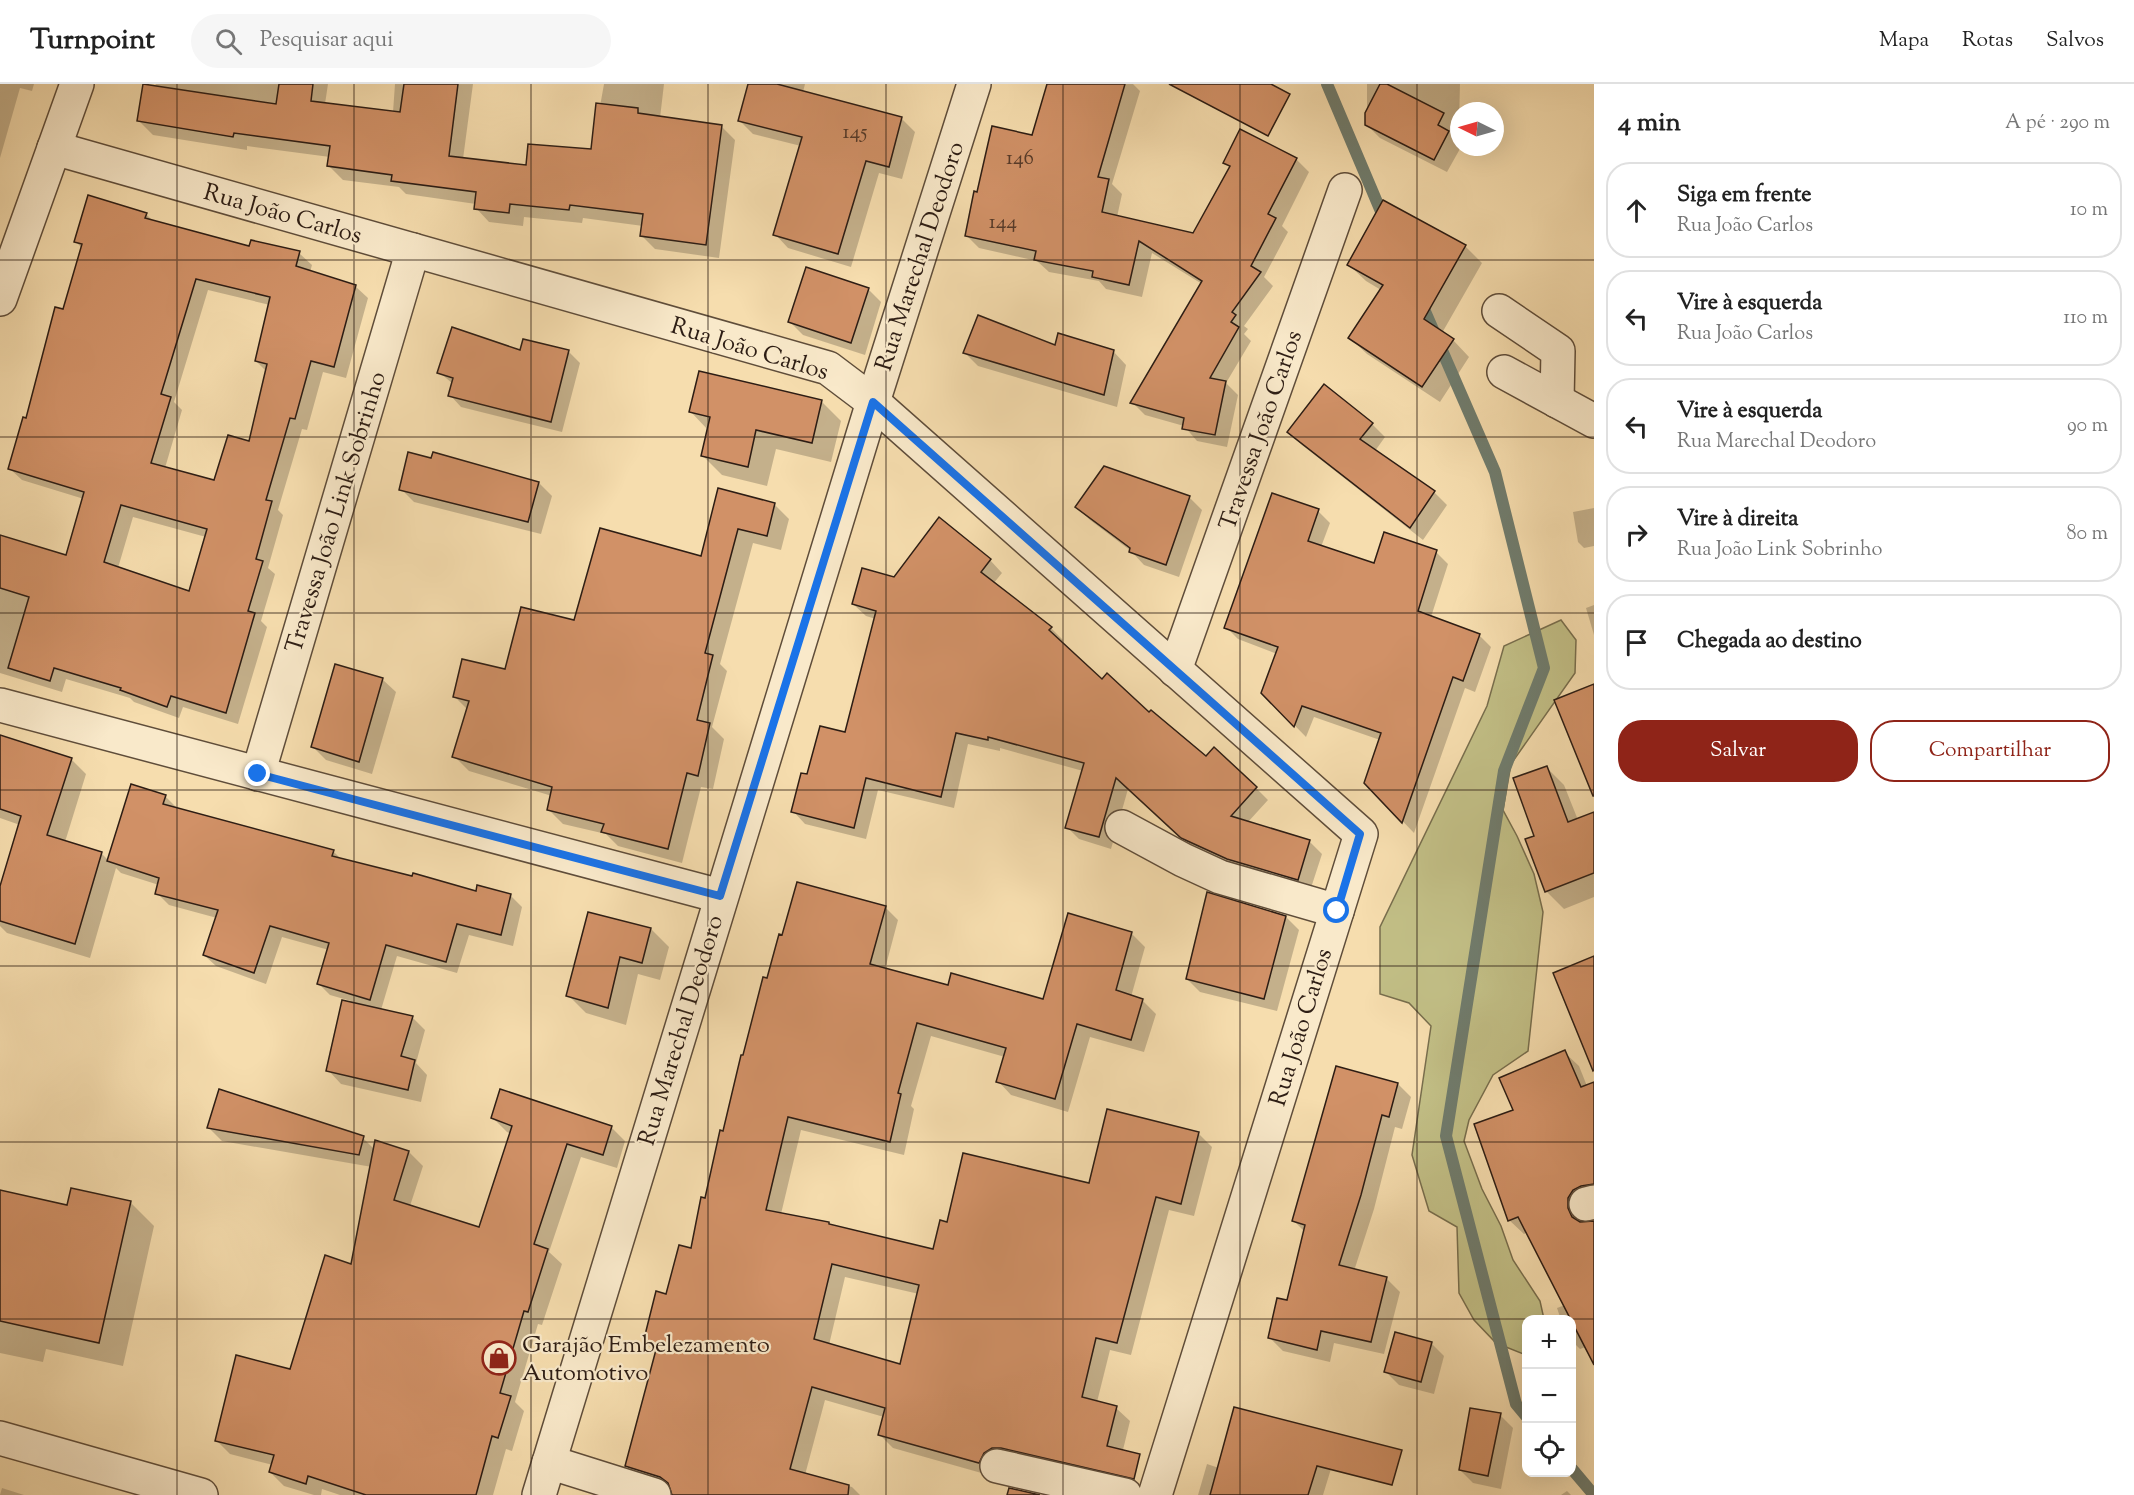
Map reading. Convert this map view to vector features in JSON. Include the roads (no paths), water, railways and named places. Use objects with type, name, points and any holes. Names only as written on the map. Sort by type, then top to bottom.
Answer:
[{"type":"street","points":[[0,299],[77,84]]},
{"type":"street","name":"Rua Marechal Deodoro","points":[[539,1495],[720,896],[974,84]]},
{"type":"street","name":"Rua João Carlos","points":[[54,148],[828,368],[873,402],[1360,834],[1155,1495]]},
{"type":"street","name":"Travessa João Carlos","points":[[1175,670],[1345,190]]},
{"type":"street","name":"Travessa João Link Sobrinho","points":[[258,774],[413,250]]},
{"type":"street","points":[[1499,310],[1558,351],[1557,401]]},
{"type":"street","points":[[1504,372],[1594,421]]},
{"type":"street","points":[[0,705],[720,896]]},
{"type":"street","points":[[1122,827],[1220,877],[1337,911]]},
{"type":"street","points":[[0,1438],[201,1495]]},
{"type":"street","points":[[549,1462],[654,1495]]},
{"type":"street","points":[[997,1466],[1125,1495]]},
{"type":"waterway","points":[[1327,84],[1385,221]]},
{"type":"waterway","points":[[1420,300],[1495,472],[1544,668],[1504,771],[1446,1136],[1516,1404],[1522,1411]]},
{"type":"waterway","points":[[1576,1474],[1594,1495]]},
{"type":"place","name":"Garajão Embelezamento Automotivo","points":[[499,1358]]}]
